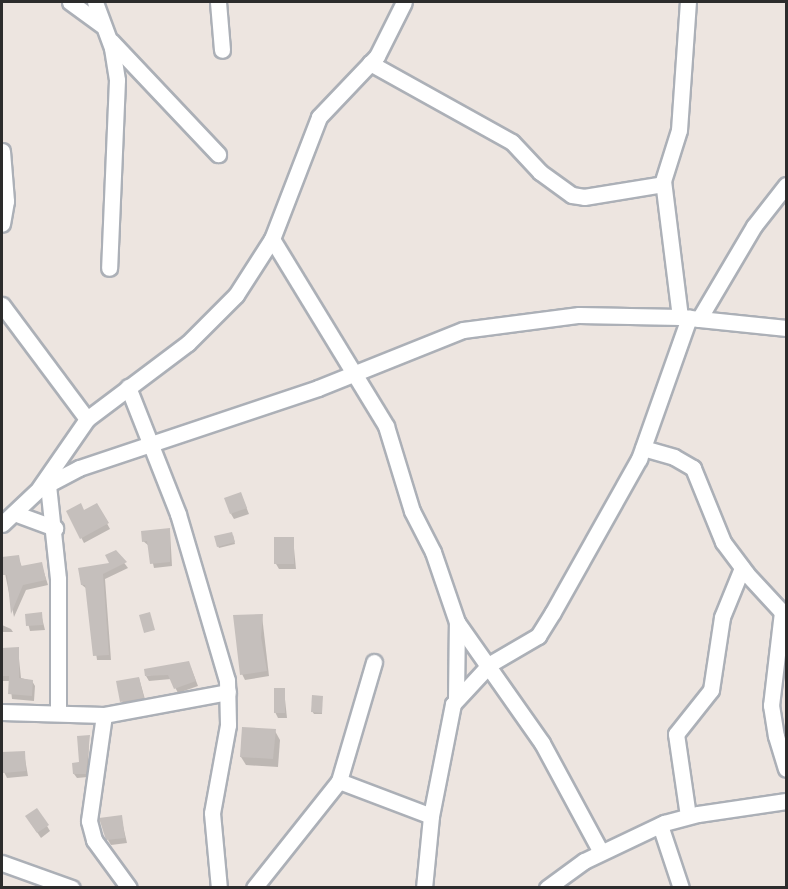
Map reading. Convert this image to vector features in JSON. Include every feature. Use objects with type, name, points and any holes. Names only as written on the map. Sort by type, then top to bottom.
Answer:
[{"type":"street","points":[[70,2],[105,31],[218,154]]},
{"type":"street","points":[[95,2],[117,80],[109,268]]},
{"type":"street","points":[[218,2],[222,50]]},
{"type":"street","points":[[58,713],[55,528],[43,487],[87,419],[217,317],[272,239],[319,117],[370,63],[387,40],[404,2]]},
{"type":"street","points":[[688,2],[679,130],[663,184],[690,318]]},
{"type":"street","points":[[370,63],[512,142],[540,172],[572,195],[584,197],[663,184]]},
{"type":"street","points":[[2,151],[6,201],[2,224]]},
{"type":"street","points":[[456,699],[490,664],[538,636],[643,448],[690,318],[754,226],[785,191]]},
{"type":"street","points":[[272,239],[352,374],[386,426],[412,511],[433,552],[457,622],[490,664],[542,742],[601,852]]},
{"type":"street","points":[[3,309],[87,419]]},
{"type":"street","points":[[6,519],[43,487],[79,468],[148,442],[352,374],[485,325],[579,315],[690,318],[786,328]]},
{"type":"street","points":[[128,387],[178,514],[228,692],[228,725],[212,813],[219,888]]},
{"type":"street","points":[[643,448],[674,457],[693,468],[723,542],[742,568],[783,612],[771,705],[776,736],[786,768]]},
{"type":"street","points":[[6,519],[55,528]]},
{"type":"street","points":[[688,816],[676,734],[711,690],[722,617],[742,568]]},
{"type":"street","points":[[424,888],[431,816],[456,699],[457,622]]},
{"type":"street","points":[[254,888],[339,781],[374,662]]},
{"type":"street","points":[[2,712],[104,715],[228,692]]},
{"type":"street","points":[[104,715],[89,821],[94,840],[129,888]]},
{"type":"street","points":[[339,781],[431,816]]},
{"type":"street","points":[[548,888],[601,852],[660,825],[688,816],[786,801]]},
{"type":"street","points":[[660,825],[681,888]]},
{"type":"street","points":[[2,863],[72,888]]},
{"type":"building","points":[[241,492],[247,508],[230,514],[224,498]]},
{"type":"building","points":[[81,503],[84,510],[97,503],[109,523],[80,539],[66,511]]},
{"type":"building","points":[[170,528],[170,562],[150,564],[147,541],[142,542],[141,531]]},
{"type":"building","points":[[232,532],[235,542],[217,547],[214,536]]},
{"type":"building","points":[[274,537],[294,537],[294,564],[274,564]]},
{"type":"building","points":[[116,550],[127,562],[103,574],[109,655],[93,656],[85,585],[81,585],[78,568],[109,563],[105,555]]},
{"type":"building","points":[[19,555],[21,566],[42,562],[46,580],[23,585],[11,614],[7,575],[2,575],[2,557]]},
{"type":"building","points":[[42,612],[43,625],[26,626],[25,614]]},
{"type":"building","points":[[150,612],[155,630],[144,633],[139,615]]},
{"type":"building","points":[[263,614],[261,637],[267,671],[240,675],[233,615]]},
{"type":"building","points":[[19,647],[19,678],[33,680],[32,696],[8,694],[9,676],[2,676],[2,648]]},
{"type":"building","points":[[189,661],[196,681],[174,689],[168,675],[145,676],[144,669]]},
{"type":"building","points":[[139,677],[144,698],[120,702],[116,681]]},
{"type":"building","points":[[274,688],[285,688],[285,713],[274,713]]},
{"type":"building","points":[[312,695],[323,696],[322,713],[311,712]]},
{"type":"building","points":[[242,727],[276,729],[273,759],[240,757]]},
{"type":"building","points":[[90,735],[86,774],[73,774],[72,763],[79,762],[77,736]]},
{"type":"building","points":[[25,751],[26,771],[3,773],[2,752]]},
{"type":"building","points":[[37,808],[49,825],[37,833],[25,816]]},
{"type":"building","points":[[122,815],[125,838],[106,840],[99,818]]}]
